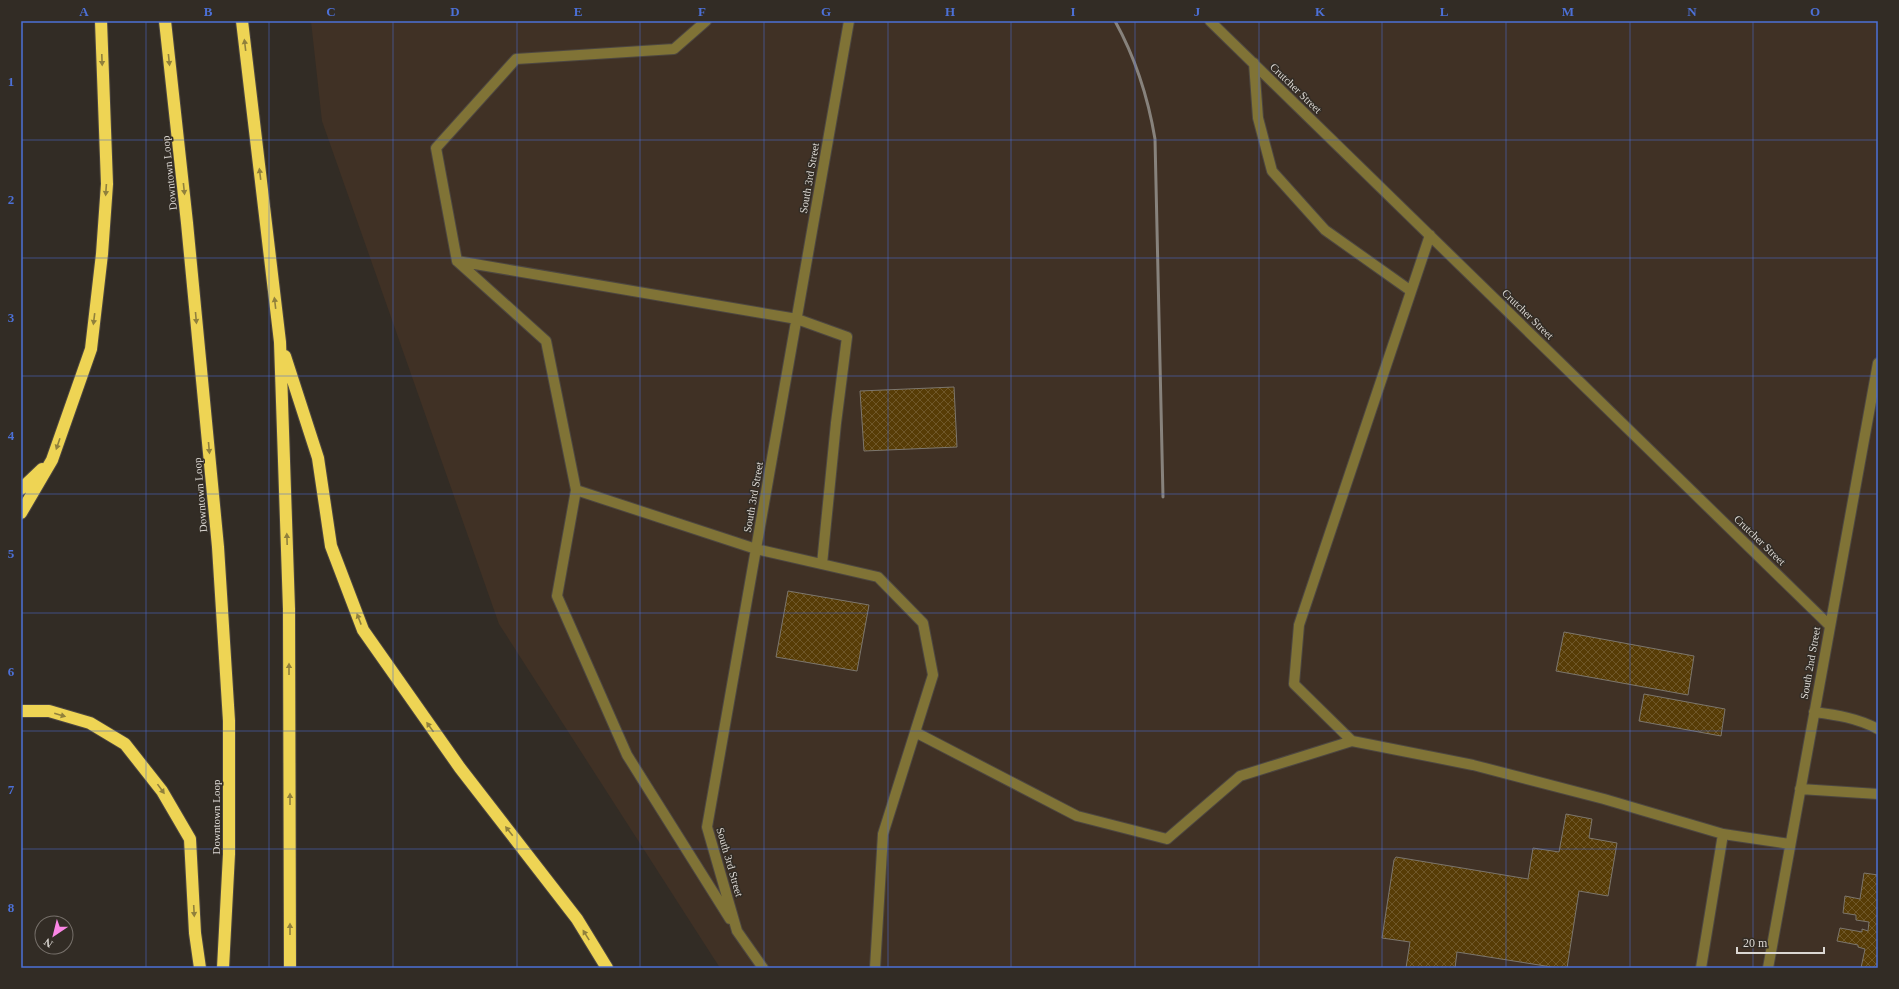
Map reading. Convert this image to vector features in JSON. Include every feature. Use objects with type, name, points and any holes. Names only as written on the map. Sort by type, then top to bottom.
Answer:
[{"type":"highway","points":[[21,513],[52,460],[91,349],[101,261],[107,184],[101,21]]},
{"type":"highway","name":"Downtown Loop","points":[[165,21],[188,231],[218,547],[229,721],[230,854],[223,968]]},
{"type":"highway","points":[[242,21],[280,342],[289,609],[290,968]]},
{"type":"highway","points":[[280,342],[318,458],[331,546],[363,630],[460,768],[577,919],[607,968]]},
{"type":"highway","points":[[21,489],[52,460]]},
{"type":"highway","points":[[21,711],[49,711],[90,724],[125,744],[162,791],[190,839],[195,933],[200,968]]},
{"type":"street","points":[[706,21],[674,49],[516,59],[436,148],[457,261],[546,341],[576,490],[556,596],[627,755],[737,931]]},
{"type":"street","name":"South 3rd Street","points":[[763,968],[737,931],[707,827],[849,21]]},
{"type":"street","name":"Crutcher Street","points":[[1210,21],[1220,25],[1254,63],[1829,625]]},
{"type":"street","points":[[1254,63],[1258,118],[1272,171],[1325,230],[1411,291]]},
{"type":"street","points":[[1352,741],[1294,684],[1299,625],[1430,235]]},
{"type":"street","points":[[457,261],[797,319],[847,337],[836,423],[822,564]]},
{"type":"street","name":"South 2nd Street","points":[[1768,968],[1829,625],[1878,363]]},
{"type":"street","points":[[576,490],[756,550],[878,577],[923,623],[933,675],[883,834],[875,968]]},
{"type":"street","points":[[1814,712],[1848,716],[1866,722],[1878,729]]},
{"type":"street","points":[[915,732],[1077,816],[1167,840],[1240,776],[1352,741],[1480,767],[1604,799],[1723,834],[1790,844]]},
{"type":"street","points":[[1800,789],[1878,794]]},
{"type":"street","points":[[1702,968],[1723,834]]},
{"type":"shaded area","points":[[311,21],[1878,21],[1878,968],[720,968],[499,624],[322,121]]},
{"type":"building","points":[[954,387],[957,447],[864,451],[860,391]]},
{"type":"building","points":[[788,591],[869,605],[857,671],[776,657]]},
{"type":"building","points":[[1564,632],[1694,656],[1688,695],[1556,671]]},
{"type":"building","points":[[1644,694],[1725,709],[1721,736],[1639,721]]},
{"type":"building","points":[[1566,814],[1592,819],[1589,838],[1617,843],[1608,896],[1579,891],[1567,968],[1558,968],[1457,952],[1455,968],[1406,968],[1410,942],[1382,938],[1394,860],[1396,857],[1528,879],[1533,848],[1559,852]]},
{"type":"building","points":[[1864,873],[1878,875],[1878,968],[1861,968],[1865,949],[1858,947],[1858,945],[1837,941],[1840,928],[1862,932],[1862,929],[1868,931],[1869,922],[1856,920],[1856,915],[1843,913],[1845,896],[1860,899]]},
{"type":"railway","points":[[1115,21],[1140,78],[1149,108],[1155,139],[1163,497]]}]
